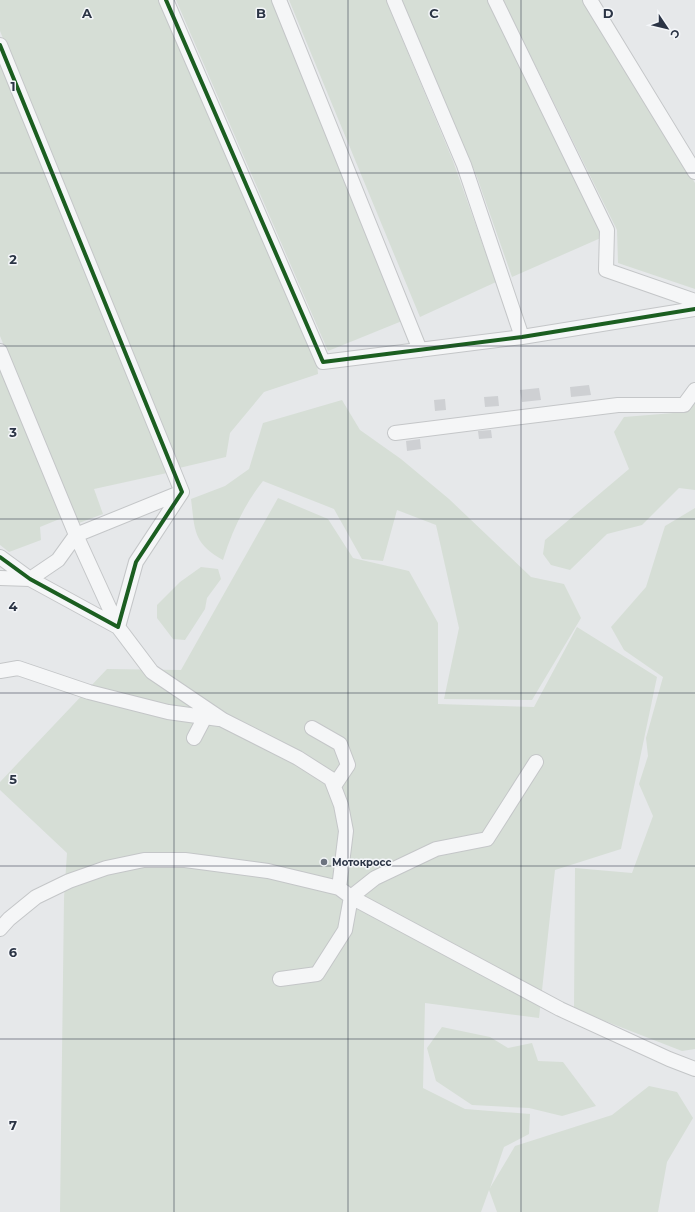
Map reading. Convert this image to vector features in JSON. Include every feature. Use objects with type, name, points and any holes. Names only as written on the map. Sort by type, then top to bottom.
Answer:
[{"type":"street","points":[[166,0],[323,362],[522,337],[695,309]]},
{"type":"street","points":[[279,0],[420,350]]},
{"type":"street","points":[[394,0],[464,165],[522,337]]},
{"type":"street","points":[[495,0],[608,230],[606,270],[695,301]]},
{"type":"street","points":[[590,0],[695,172]]},
{"type":"street","points":[[0,45],[182,492]]},
{"type":"street","points":[[0,351],[76,535],[118,627],[152,672],[223,720],[298,758],[331,779],[341,806],[346,831],[339,888]]},
{"type":"street","points":[[395,433],[618,405],[684,405],[695,390]]},
{"type":"street","points":[[0,578],[30,579],[58,560],[76,535],[182,492]]},
{"type":"street","points":[[118,627],[136,562],[182,492]]},
{"type":"street","points":[[0,558],[30,579],[118,627]]},
{"type":"street","points":[[0,671],[18,668],[89,692],[168,712],[223,720]]},
{"type":"street","points":[[194,738],[205,717]]},
{"type":"street","points":[[312,728],[327,735],[340,744],[348,765],[334,786]]},
{"type":"street","points":[[280,979],[317,974],[345,930],[351,897],[375,878],[436,849],[487,839],[536,762]]},
{"type":"street","points":[[0,929],[9,919],[36,897],[69,881],[106,868],[144,860],[185,860],[268,871],[339,888],[351,897],[560,1009],[669,1059],[695,1069]]},
{"type":"shaded area","points":[[0,0],[165,0],[317,363],[318,374],[264,392],[230,433],[226,457],[179,468],[0,31]]},
{"type":"shaded area","points":[[176,0],[277,0],[407,319],[328,351]]},
{"type":"shaded area","points":[[289,0],[386,0],[453,161],[496,282],[420,317]]},
{"type":"shaded area","points":[[401,0],[487,0],[603,237],[512,277],[477,177]]},
{"type":"shaded area","points":[[503,0],[584,0],[695,183],[695,289],[618,263],[617,230]]},
{"type":"shaded area","points":[[0,60],[167,473],[94,489],[103,514],[79,523],[57,477],[0,336]]},
{"type":"shaded area","points":[[0,364],[62,518],[40,527],[41,540],[9,552],[0,545]]},
{"type":"shaded area","points":[[695,399],[695,490],[679,488],[642,525],[607,534],[570,570],[551,565],[543,554],[545,540],[629,469],[614,432],[624,417],[686,412]]},
{"type":"shaded area","points":[[342,400],[360,430],[401,459],[449,499],[531,577],[564,584],[581,618],[532,700],[444,699],[459,628],[436,525],[397,510],[383,561],[362,559],[334,509],[263,481],[250,499],[239,519],[223,560],[213,554],[201,542],[197,535],[193,520],[191,499],[225,486],[249,469],[263,423]]},
{"type":"shaded area","name":"Мотокросс","points":[[278,498],[328,519],[353,558],[409,571],[438,623],[438,704],[534,707],[577,627],[657,677],[621,849],[555,870],[539,1018],[425,1003],[423,1088],[465,1109],[530,1114],[529,1134],[504,1147],[490,1188],[515,1146],[612,1115],[649,1086],[677,1092],[693,1118],[667,1162],[658,1212],[497,1212],[489,1190],[481,1212],[60,1212],[64,898],[67,853],[0,790],[0,782],[107,669],[181,670]]},
{"type":"shaded area","points":[[695,508],[695,1049],[682,1051],[574,1009],[575,868],[632,873],[653,816],[639,784],[648,756],[646,738],[663,677],[624,650],[611,627],[646,587],[665,526]]},
{"type":"shaded area","points":[[201,567],[218,569],[221,579],[207,598],[205,609],[185,640],[173,639],[157,618],[157,605],[180,582]]},
{"type":"shaded area","points":[[442,1027],[490,1037],[508,1048],[532,1043],[538,1061],[563,1062],[596,1106],[562,1116],[529,1108],[472,1105],[436,1081],[427,1048]]},
{"type":"building","points":[[589,385],[591,395],[571,397],[570,387]]},
{"type":"building","points":[[539,388],[541,400],[522,402],[520,390]]},
{"type":"building","points":[[498,396],[499,406],[485,407],[484,397]]},
{"type":"building","points":[[445,399],[446,410],[435,411],[434,400]]},
{"type":"building","points":[[491,430],[492,438],[479,439],[478,431]]},
{"type":"building","points":[[420,439],[421,449],[407,451],[406,441]]},
{"type":"cycle path","points":[[166,0],[323,362],[522,337],[695,309]]},
{"type":"cycle path","points":[[0,45],[182,492],[136,562],[118,627],[30,579],[0,557]]},
{"type":"place","name":"Мотокросс","points":[[324,862]]}]
